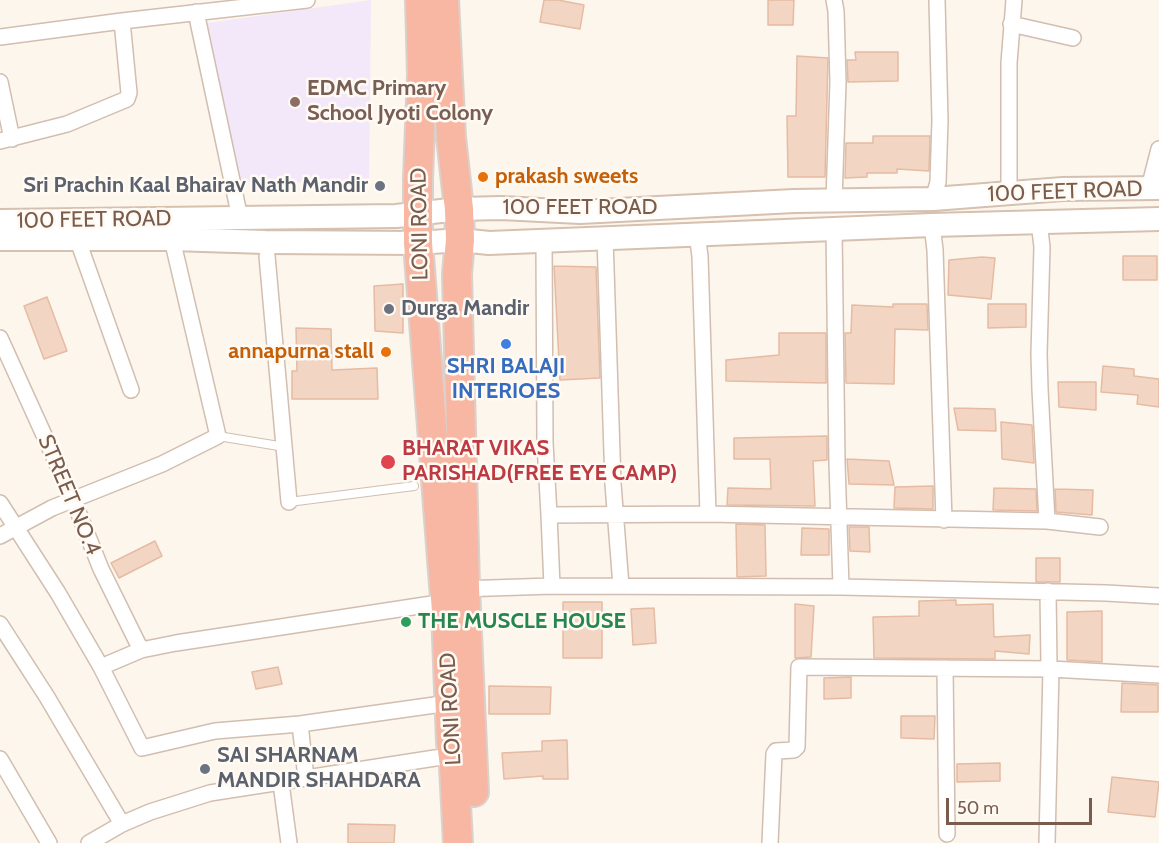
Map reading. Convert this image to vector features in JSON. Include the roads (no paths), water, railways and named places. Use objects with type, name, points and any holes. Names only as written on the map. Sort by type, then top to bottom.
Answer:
[{"type":"highway","name":"LONI ROAD","points":[[420,0],[422,74],[418,243],[451,594],[463,755],[476,843]]},
{"type":"highway","name":"LONI ROAD","points":[[444,0],[451,136],[460,240],[457,274],[449,703],[463,755],[458,843]]},
{"type":"main road","name":"100 FEET ROAD","points":[[0,221],[396,216],[459,209],[520,208],[580,212],[834,200],[933,199],[1063,189],[1154,188]]},
{"type":"main road","points":[[1009,223],[1010,194]]},
{"type":"main road","name":"100 FEET ROAD","points":[[0,239],[418,243],[460,240],[489,243],[932,225],[1159,219]]},
{"type":"street","points":[[0,37],[196,12],[216,5],[307,0]]},
{"type":"street","points":[[834,0],[838,92],[834,200]]},
{"type":"street","points":[[933,199],[938,182],[940,120],[937,0]]},
{"type":"street","points":[[1010,194],[1011,24],[1014,0]]},
{"type":"street","points":[[196,12],[240,218]]},
{"type":"street","points":[[0,82],[6,140],[67,124],[127,99],[129,93],[122,21]]},
{"type":"street","points":[[1011,24],[1073,38]]},
{"type":"street","points":[[1154,188],[1159,149]]},
{"type":"street","points":[[1039,222],[1042,247],[1039,354],[1047,521]]},
{"type":"street","points":[[932,225],[935,250],[944,520]]},
{"type":"street","points":[[834,229],[841,586]]},
{"type":"street","points":[[697,234],[700,256],[708,514]]},
{"type":"street","points":[[77,238],[132,390]]},
{"type":"street","points":[[605,238],[615,514],[621,586]]},
{"type":"street","points":[[0,536],[73,499],[162,464],[218,436],[172,239]]},
{"type":"street","points":[[544,240],[545,443],[552,586]]},
{"type":"street","points":[[267,256],[289,502]]},
{"type":"street","name":"STREET NO.4","points":[[0,338],[73,499],[101,569],[141,650]]},
{"type":"street","points":[[0,503],[58,593],[101,668],[142,748],[215,731],[300,724],[449,703]]},
{"type":"street","points":[[549,515],[708,514],[1047,521],[1100,527]]},
{"type":"street","points":[[101,668],[141,650],[176,643],[451,594],[552,586],[841,586],[1158,592]]},
{"type":"street","points":[[1047,843],[1051,669],[1049,666],[1048,591]]},
{"type":"street","points":[[0,624],[122,824]]},
{"type":"street","points":[[770,843],[774,754],[776,751],[794,750],[797,747],[799,667],[1051,669],[1159,675]]},
{"type":"street","points":[[945,668],[947,834]]},
{"type":"street","points":[[300,724],[306,778]]},
{"type":"street","points":[[89,843],[122,824],[210,793],[463,755]]},
{"type":"street","points":[[0,759],[49,843]]},
{"type":"street","points":[[281,783],[288,843]]},
{"type":"lane","points":[[218,436],[285,447]]},
{"type":"lane","points":[[289,502],[414,486]]},
{"type":"place","name":"EDMC Primary School Jyoti Colony","points":[[295,102]]},
{"type":"place","name":"prakash sweets","points":[[483,177]]},
{"type":"place","name":"Sri Prachin Kaal Bhairav Nath Mandir","points":[[380,186]]},
{"type":"place","name":"Durga Mandir","points":[[389,309]]},
{"type":"place","name":"SHRI BALAJI INTERIOES","points":[[506,344]]},
{"type":"place","name":"annapurna stall","points":[[386,352]]},
{"type":"place","name":"BHARAT VIKAS PARISHAD(FREE EYE CAMP)","points":[[388,462]]},
{"type":"place","name":"THE MUSCLE HOUSE","points":[[406,622]]},
{"type":"place","name":"SAI SHARNAM MANDIR SHAHDARA","points":[[205,769]]}]
